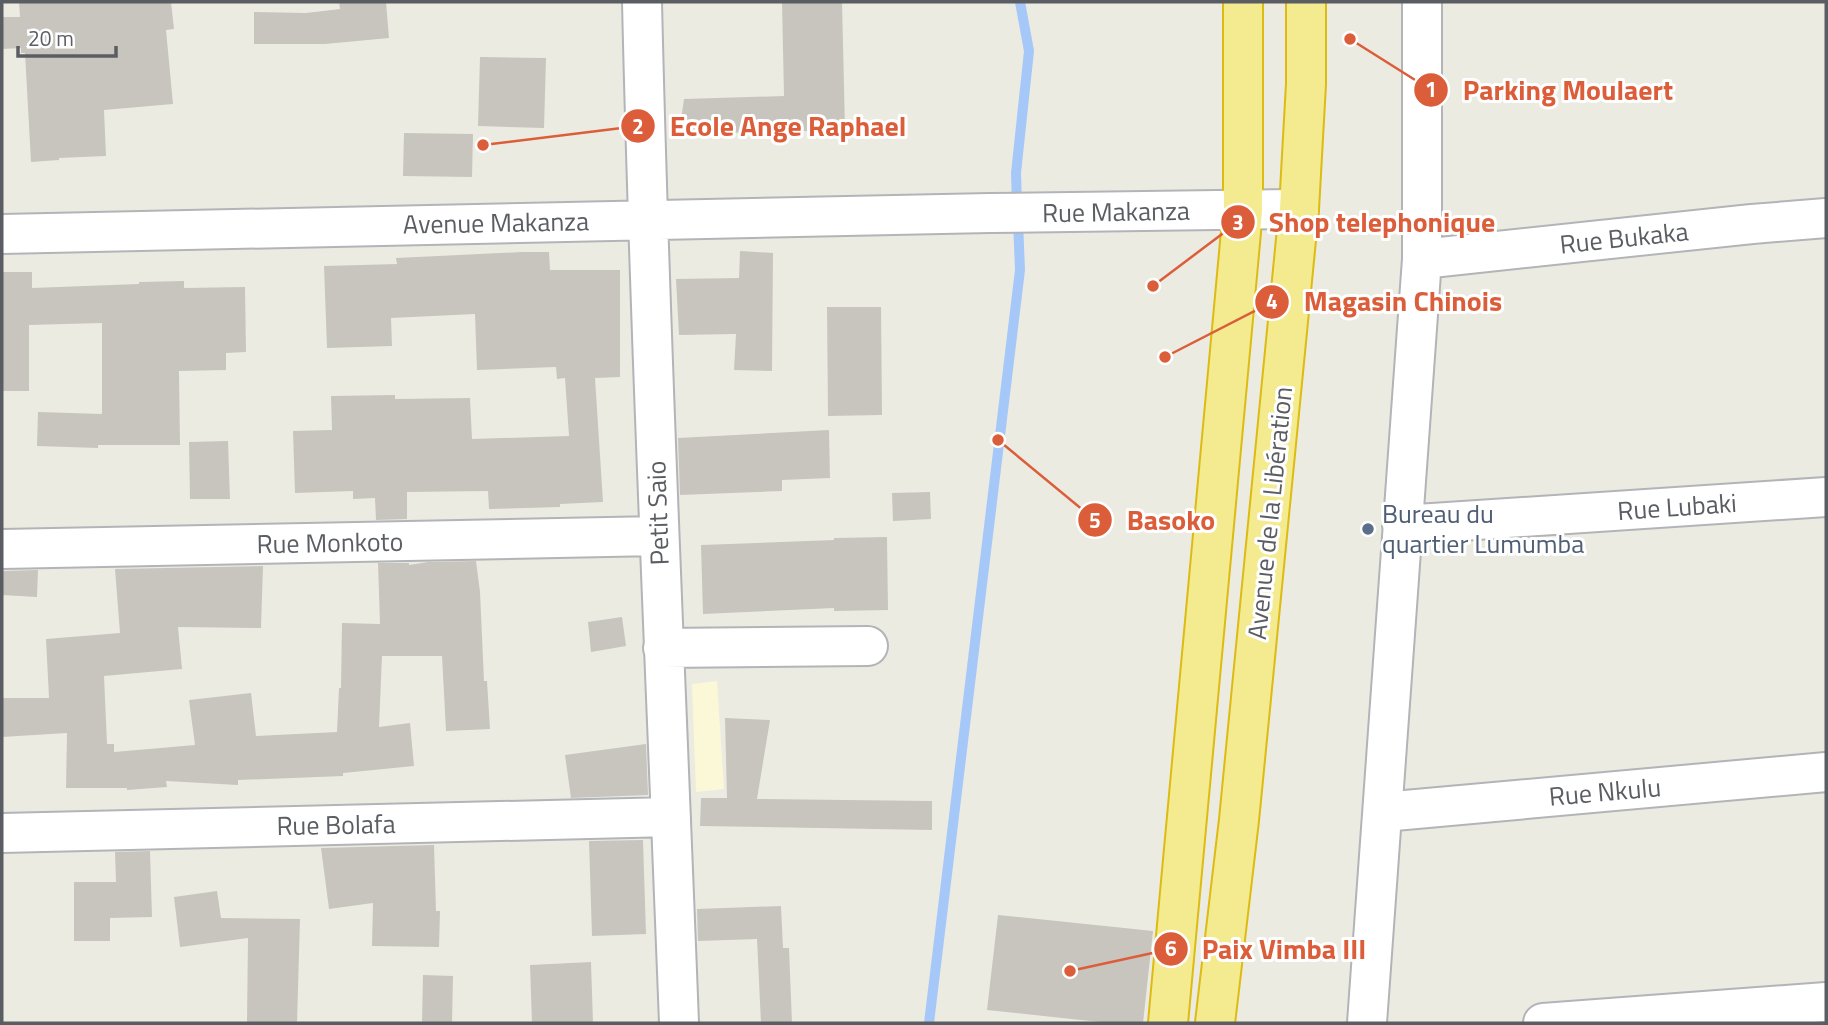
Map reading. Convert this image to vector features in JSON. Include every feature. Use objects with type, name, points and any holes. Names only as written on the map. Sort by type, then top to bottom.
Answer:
[{"type":"highway","name":"Avenue de la Libération","points":[[1168,1023],[1243,210],[1243,2]]},
{"type":"highway","name":"Avenue de la Libération","points":[[1215,1023],[1239,820],[1299,209],[1306,84],[1306,2]]},
{"type":"street","name":"Petit Saio","points":[[642,2],[658,536],[679,1023]]},
{"type":"street","points":[[1367,1023],[1422,259],[1422,2]]},
{"type":"street","name":"Rue Makanza","points":[[990,213],[1299,209]]},
{"type":"street","name":"Avenue Makanza","points":[[2,234],[990,213]]},
{"type":"street","name":"Rue Bukaka","points":[[1422,259],[1826,218]]},
{"type":"street","name":"Rue Lubaki","points":[[1402,525],[1826,497]]},
{"type":"street","name":"Rue Monkoto","points":[[2,550],[658,536]]},
{"type":"street","points":[[663,648],[868,646]]},
{"type":"street","name":"Rue Nkulu","points":[[1383,812],[1826,772]]},
{"type":"street","name":"Rue Bolafa","points":[[2,833],[671,817]]},
{"type":"street","points":[[1543,1023],[1826,1002]]},
{"type":"shaded area","points":[[717,681],[724,789],[696,792],[692,684]]},
{"type":"building","points":[[19,2],[171,2],[174,29],[166,30],[173,104],[104,110],[106,156],[31,162],[25,53],[21,53],[21,48],[2,49],[2,17],[20,17]]},
{"type":"building","points":[[339,2],[386,2],[389,38],[325,44],[254,44],[254,12],[306,13],[340,9]]},
{"type":"building","points":[[782,2],[842,2],[845,130],[679,134],[684,99],[784,96]]},
{"type":"building","points":[[480,57],[546,58],[544,128],[478,126]]},
{"type":"building","points":[[404,133],[473,134],[472,177],[403,176]]},
{"type":"building","points":[[740,251],[773,253],[772,371],[734,370],[736,334],[679,335],[676,279],[739,278]]},
{"type":"building","points":[[549,252],[550,270],[620,270],[620,377],[595,378],[603,502],[560,504],[560,507],[489,509],[488,491],[407,492],[407,519],[376,520],[375,498],[353,499],[353,491],[295,493],[293,431],[332,430],[331,396],[470,398],[472,439],[569,436],[565,378],[557,379],[556,367],[477,370],[475,314],[391,318],[392,346],[327,348],[324,266],[397,264],[396,258]]},
{"type":"building","points":[[2,272],[32,272],[32,288],[184,281],[184,288],[245,287],[246,352],[226,353],[226,370],[179,371],[180,445],[98,445],[98,448],[37,446],[38,412],[102,414],[102,323],[29,325],[29,391],[2,391]]},
{"type":"building","points":[[827,307],[881,307],[882,415],[828,416]]},
{"type":"building","points":[[829,430],[830,478],[782,480],[782,491],[680,495],[678,438]]},
{"type":"building","points":[[228,441],[230,499],[190,499],[189,442]]},
{"type":"building","points":[[930,492],[931,519],[893,521],[892,493]]},
{"type":"building","points":[[887,537],[888,610],[834,611],[834,608],[703,614],[701,545]]},
{"type":"building","points":[[476,561],[490,729],[446,731],[442,656],[382,656],[379,727],[410,723],[414,766],[343,773],[343,776],[238,780],[238,785],[166,781],[167,787],[127,790],[66,788],[67,733],[2,737],[2,698],[49,698],[46,639],[120,633],[115,569],[263,566],[261,628],[178,627],[182,669],[104,676],[107,744],[114,744],[114,752],[195,745],[189,700],[251,693],[256,736],[337,732],[342,623],[380,624],[378,563],[409,565]]},
{"type":"building","points":[[38,570],[37,597],[2,595],[2,571]]},
{"type":"building","points":[[622,617],[626,646],[591,652],[588,622]]},
{"type":"building","points":[[725,718],[770,720],[757,799],[932,801],[932,830],[700,826],[701,798],[727,798]]},
{"type":"building","points":[[646,744],[648,795],[571,798],[565,755]]},
{"type":"building","points":[[643,840],[646,934],[592,936],[589,841]]},
{"type":"building","points":[[434,845],[436,911],[440,911],[439,947],[372,946],[373,903],[329,909],[321,848]]},
{"type":"building","points":[[150,851],[152,917],[110,918],[110,941],[74,941],[74,882],[116,882],[115,852]]},
{"type":"building","points":[[217,891],[221,918],[300,919],[297,1023],[247,1023],[248,938],[180,947],[174,897]]},
{"type":"building","points":[[781,906],[783,948],[789,948],[792,1023],[761,1023],[757,939],[698,941],[697,909]]},
{"type":"building","points":[[998,915],[1153,931],[1143,1023],[1109,1023],[987,1010]]},
{"type":"building","points":[[591,962],[593,1023],[532,1023],[530,965]]},
{"type":"building","points":[[423,975],[453,976],[452,1023],[422,1023]]},
{"type":"waterway","points":[[1017,206],[1016,173],[1029,51],[1020,2]]},
{"type":"waterway","points":[[929,1023],[1020,270],[1018,221]]},
{"type":"place","name":"Parking Moulaert","points":[[1350,39]]},
{"type":"place","name":"Ecole Ange Raphael","points":[[483,145]]},
{"type":"place","name":"Shop telephonique","points":[[1153,286]]},
{"type":"place","name":"Magasin Chinois","points":[[1165,357]]},
{"type":"place","name":"Basoko","points":[[998,440]]},
{"type":"place","name":"Bureau du quartier Lumumba","points":[[1368,529]]},
{"type":"place","name":"Paix Vimba III","points":[[1070,971]]}]
